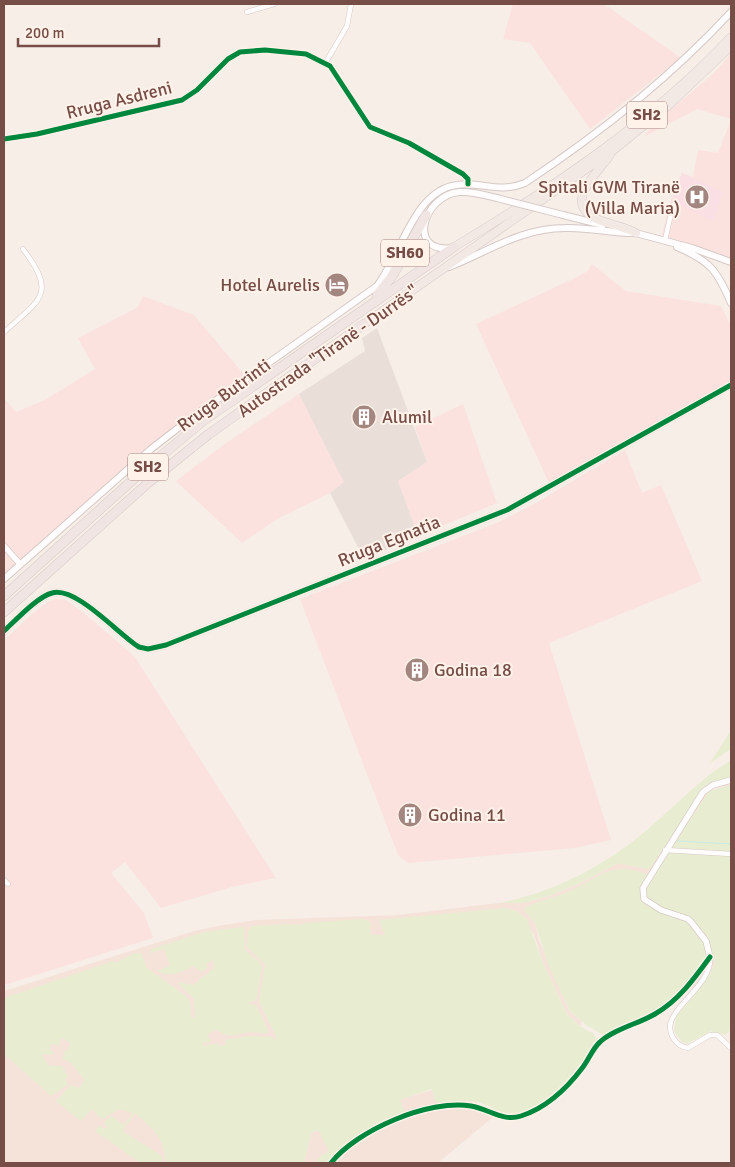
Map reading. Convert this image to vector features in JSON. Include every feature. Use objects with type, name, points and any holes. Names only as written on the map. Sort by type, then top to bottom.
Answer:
[{"type":"highway","name":"Autostrada \"Tiranë - Durrës\"","points":[[4,596],[137,476],[204,421],[371,303],[454,247],[522,206],[614,142],[685,83],[731,37]]},
{"type":"highway","name":"Autostrada \"Tiranë - Durrës\"","points":[[4,612],[170,465],[209,434],[615,149],[669,105],[731,46]]},
{"type":"highway","points":[[615,149],[587,183],[583,201],[586,210],[594,218],[636,233]]},
{"type":"highway","name":"SH60","points":[[380,288],[393,275],[426,215]]},
{"type":"highway","points":[[371,303],[380,288]]},
{"type":"main road","points":[[380,288],[427,200],[447,187],[468,184],[505,189],[516,187],[534,177],[596,133],[648,92],[731,12]]},
{"type":"main road","name":"SH60","points":[[426,215],[434,205],[452,193],[473,192],[665,240],[731,262]]},
{"type":"main road","points":[[426,215],[423,230],[427,240],[440,248],[454,247]]},
{"type":"main road","points":[[446,268],[502,242],[543,231],[564,228],[636,233]]},
{"type":"main road","points":[[665,240],[709,263],[717,273],[731,303]]},
{"type":"main road","name":"Rruga Butrinti","points":[[4,579],[151,449],[336,316],[380,288]]},
{"type":"main road","name":"Rruga Egnatia","points":[[4,631],[42,598],[53,592],[66,593],[76,598],[142,648],[152,649],[166,645],[507,510],[692,405],[731,385]]},
{"type":"street","points":[[246,12],[274,4]]},
{"type":"street","points":[[351,4],[347,26],[326,62],[370,127],[409,143],[464,174],[468,179],[468,184]]},
{"type":"street","name":"Rruga Asdreni","points":[[4,139],[37,134],[182,100],[197,90],[228,59],[240,52],[265,50],[297,53],[313,56],[326,62]]},
{"type":"street","points":[[665,240],[673,205]]},
{"type":"street","points":[[4,332],[36,303],[43,291],[42,278],[23,249]]},
{"type":"street","points":[[4,546],[20,564]]},
{"type":"street","points":[[731,780],[707,787],[665,850],[643,888],[644,899],[661,910],[688,919],[706,941],[710,957],[708,969],[671,1022],[673,1038],[685,1048],[695,1045],[710,1035],[717,1035],[731,1048]]},
{"type":"street","points":[[665,850],[731,854]]},
{"type":"street","points":[[331,1163],[352,1143],[372,1131],[422,1111],[444,1106],[468,1105],[486,1109],[505,1118],[524,1115],[549,1101],[568,1085],[602,1040],[656,1014],[674,1001],[710,957]]},
{"type":"shaded area","points":[[513,4],[604,4],[681,58],[590,129],[530,43],[503,39]]},
{"type":"shaded area","points":[[731,54],[731,119],[697,109],[644,137],[652,125],[712,75]]},
{"type":"shaded area","points":[[731,120],[731,262],[661,239],[669,206],[682,173],[693,177],[698,150],[718,153]]},
{"type":"shaded area","name":"Spitali GVM Tiranë (Villa Maria)","points":[[682,173],[723,192],[713,221],[671,201]]},
{"type":"shaded area","points":[[592,264],[626,291],[721,306],[731,326],[731,380],[599,457],[549,483],[476,324],[575,278],[588,271]]},
{"type":"shaded area","points":[[143,296],[194,315],[247,378],[191,418],[4,579],[4,398],[16,412],[45,400],[95,369],[78,338],[138,307]]},
{"type":"shaded area","points":[[377,328],[427,462],[398,481],[418,536],[364,559],[330,493],[344,482],[299,394],[365,351],[362,338]]},
{"type":"shaded area","points":[[299,394],[345,482],[330,493],[279,518],[242,543],[176,481],[226,443]]},
{"type":"shaded area","points":[[463,404],[497,503],[418,536],[398,481],[427,462],[415,427]]},
{"type":"shaded area","points":[[625,450],[642,493],[661,485],[702,581],[549,643],[611,840],[574,848],[408,863],[398,855],[300,599],[499,522],[534,504]]},
{"type":"shaded area","points":[[56,599],[66,600],[84,613],[135,657],[276,878],[232,887],[161,908],[125,862],[111,873],[144,913],[153,938],[4,985],[4,640],[33,613],[48,602]]},
{"type":"shaded area","points":[[731,778],[731,785],[713,789],[731,987],[680,1011],[678,1009],[698,979],[675,1005],[532,911],[539,940],[570,1011],[582,1022],[580,1026],[567,1014],[543,963],[534,935],[518,912],[506,908],[456,914],[238,1163],[4,1163],[4,991],[194,931],[217,926],[256,920],[397,915],[499,903],[523,903],[549,896],[582,882],[618,863],[648,869],[702,790],[710,783]]},
{"type":"shaded area","points":[[452,1084],[493,1117],[438,1163],[304,1163],[311,1133],[378,1106]]},
{"type":"green space","points":[[731,730],[731,749],[710,763]]},
{"type":"green space","points":[[731,760],[731,778],[710,783],[702,790],[648,869],[618,863],[582,882],[549,896],[523,903],[499,903],[521,898],[563,883],[603,862],[640,836],[702,781]]},
{"type":"green space","points":[[731,785],[731,1030],[725,1035],[711,1031],[687,1044],[681,1041],[674,1031],[676,1016],[715,965],[714,955],[708,955],[685,987],[654,1014],[603,1035],[586,1025],[570,1011],[549,967],[535,923],[524,910],[527,906],[568,892],[617,869],[627,869],[652,877],[709,791]]},
{"type":"green space","points":[[506,908],[518,912],[527,919],[543,963],[567,1014],[580,1026],[594,1034],[597,1040],[583,1064],[559,1090],[545,1101],[518,1115],[506,1115],[474,1101],[455,1101],[437,1105],[431,1089],[400,1100],[405,1113],[354,1140],[345,1146],[329,1163],[316,1163],[318,1158],[329,1151],[318,1130],[311,1133],[304,1163],[166,1163],[163,1146],[157,1135],[135,1113],[122,1131],[162,1156],[162,1163],[141,1163],[95,1131],[100,1125],[103,1129],[107,1127],[104,1122],[112,1116],[124,1125],[133,1113],[119,1109],[102,1119],[92,1109],[81,1121],[56,1101],[71,1085],[79,1088],[85,1080],[71,1063],[63,1059],[64,1052],[68,1050],[70,1042],[61,1038],[59,1045],[51,1044],[50,1050],[53,1051],[52,1055],[41,1054],[49,1066],[62,1066],[68,1077],[65,1079],[68,1084],[51,1096],[4,1054],[4,998],[113,961],[115,963],[137,953],[141,953],[147,968],[186,996],[190,1002],[191,1017],[195,1018],[194,999],[177,982],[193,985],[214,968],[213,959],[206,964],[208,967],[202,972],[193,966],[179,973],[167,974],[157,971],[170,966],[164,949],[150,953],[152,949],[204,932],[244,927],[245,950],[259,961],[262,967],[256,1000],[246,1004],[256,1005],[268,1030],[267,1033],[250,1032],[229,1035],[217,1030],[207,1034],[211,1042],[202,1043],[203,1046],[219,1043],[220,1046],[226,1045],[225,1040],[249,1036],[271,1037],[274,1040],[277,1038],[259,1002],[265,964],[247,947],[248,930],[252,926],[302,925],[304,923],[362,919],[370,921],[371,935],[385,935],[379,920]]},
{"type":"waterway","points":[[678,841],[731,844]]},
{"type":"cycle path","points":[[4,139],[37,134],[182,100],[197,90],[228,59],[240,52],[265,50],[306,54],[330,66],[370,127],[409,143],[463,174],[468,179],[468,184]]},
{"type":"cycle path","points":[[4,631],[27,609],[46,595],[62,593],[73,597],[97,612],[139,647],[148,649],[166,645],[507,510],[731,385]]},
{"type":"cycle path","points":[[331,1163],[358,1139],[415,1112],[454,1105],[471,1106],[502,1116],[514,1117],[539,1108],[556,1096],[570,1082],[600,1042],[606,1037],[648,1018],[671,1003],[685,989],[710,957]]},
{"type":"place","name":"Spitali GVM Tiranë (Villa Maria)","points":[[697,197]]},
{"type":"place","name":"Hotel Aurelis","points":[[337,285]]},
{"type":"place","name":"Alumil","points":[[364,417]]},
{"type":"place","name":"Godina 18","points":[[417,670]]},
{"type":"place","name":"Godina 11","points":[[410,815]]}]
